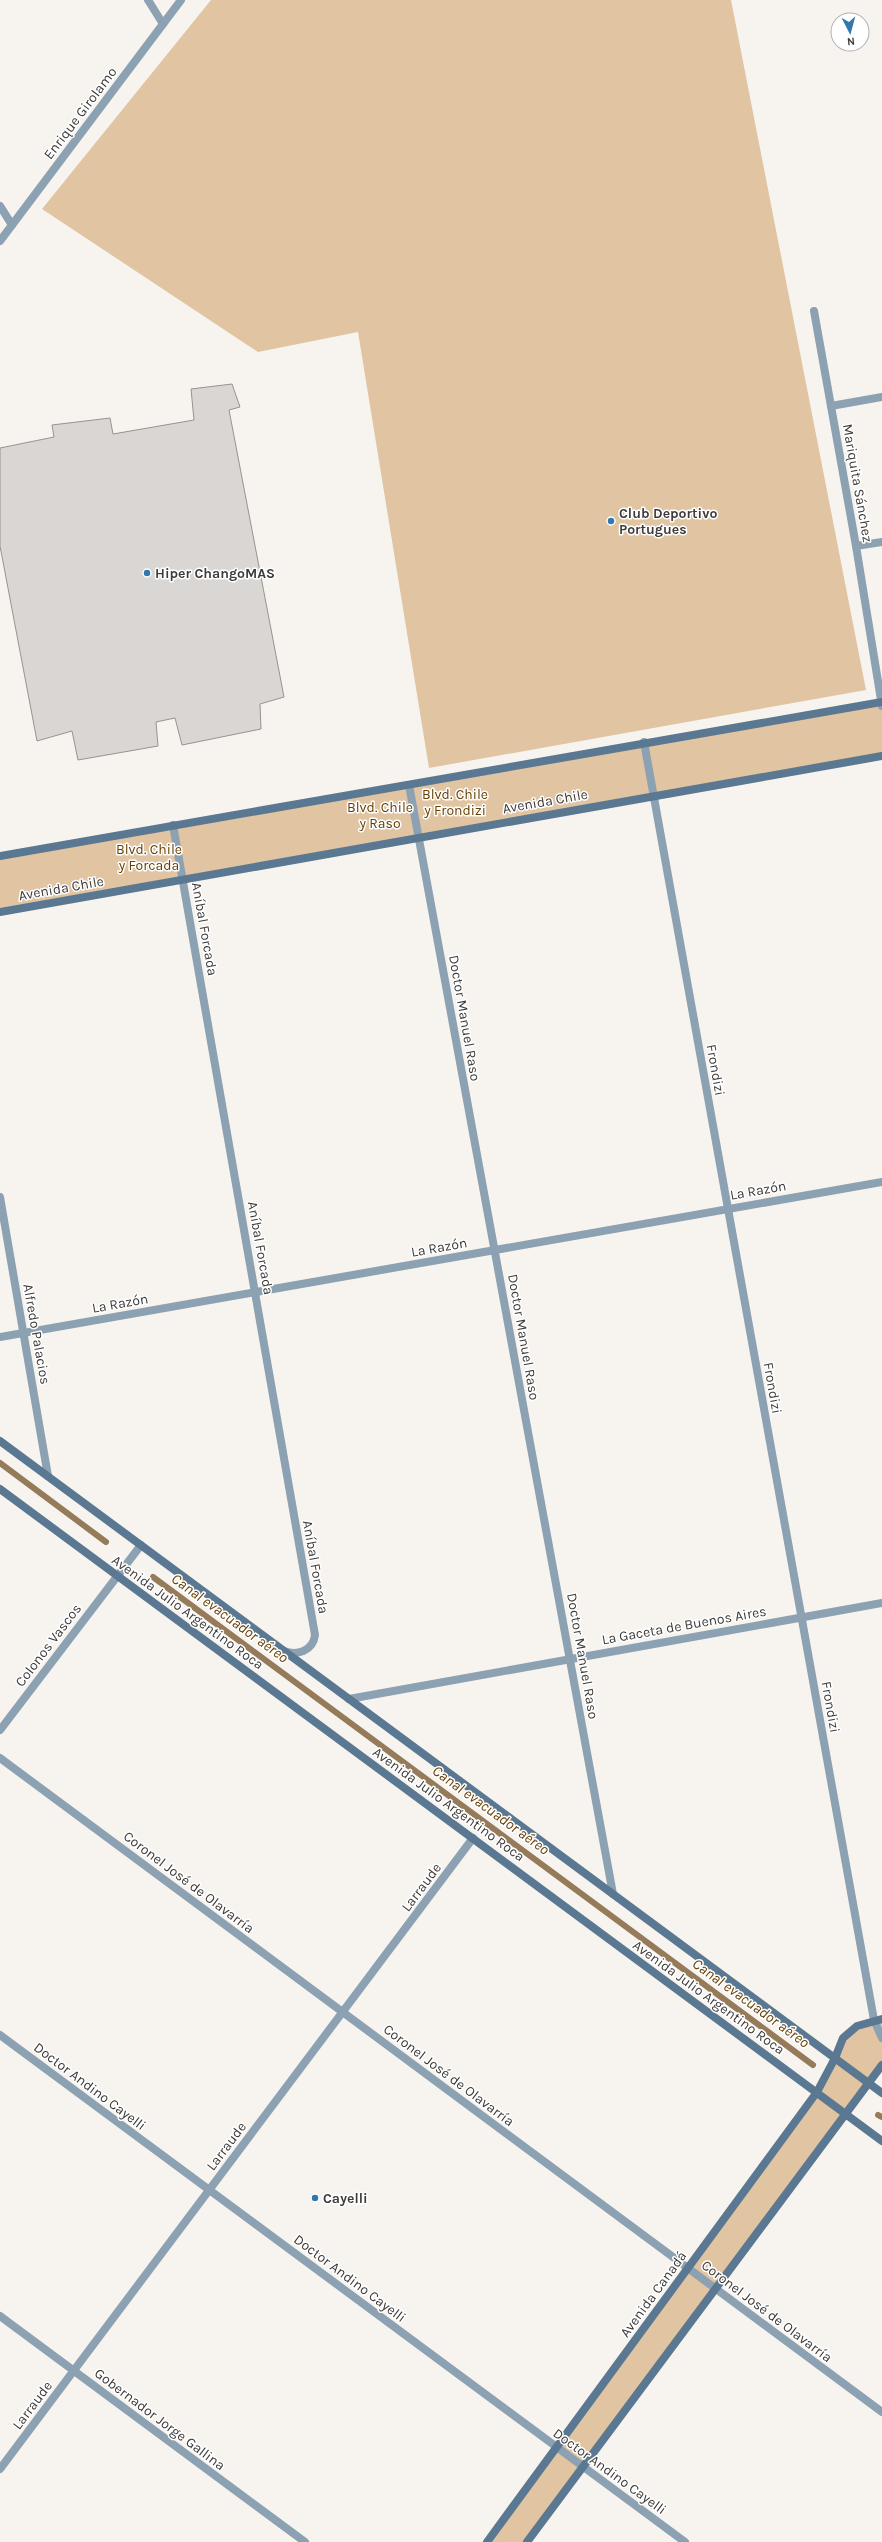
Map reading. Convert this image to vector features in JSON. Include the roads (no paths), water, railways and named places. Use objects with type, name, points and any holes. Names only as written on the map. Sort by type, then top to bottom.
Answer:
[{"type":"main road","points":[[0,856],[409,785],[644,742],[882,703]]},
{"type":"main road","name":"Avenida Chile","points":[[0,912],[654,795],[882,756]]},
{"type":"main road","name":"Avenida Julio Argentino Roca","points":[[0,1441],[882,2093]]},
{"type":"main road","name":"Avenida Julio Argentino Roca","points":[[0,1489],[882,2141]]},
{"type":"main road","name":"Avenida Canadá","points":[[487,2542],[816,2092],[835,2058],[843,2038],[857,2026],[878,2019]]},
{"type":"main road","points":[[527,2542],[584,2468],[882,2064]]},
{"type":"street","points":[[148,0],[163,24]]},
{"type":"street","name":"Enrique Girolamo","points":[[0,241],[181,0]]},
{"type":"street","points":[[0,206],[12,225]]},
{"type":"street","name":"Mariquita Sánchez","points":[[814,311],[856,546],[882,703]]},
{"type":"street","points":[[831,406],[882,397]]},
{"type":"street","points":[[856,546],[882,542]]},
{"type":"street","name":"Frondizi","points":[[644,742],[727,1209],[802,1617],[882,2038]]},
{"type":"street","name":"Doctor Manuel Raso","points":[[409,785],[613,1894]]},
{"type":"street","name":"Aníbal Forcada","points":[[173,825],[315,1635],[313,1643],[305,1651],[292,1653],[284,1651]]},
{"type":"street","name":"La Razón","points":[[0,1337],[882,1182]]},
{"type":"street","name":"Alfredo Palacios","points":[[0,1197],[48,1476]]},
{"type":"street","name":"Colonos Vascos","points":[[0,1730],[141,1545]]},
{"type":"street","name":"La Gaceta de Buenos Aires","points":[[349,1699],[882,1603]]},
{"type":"street","name":"Coronel José de Olavarría","points":[[0,1758],[882,2412]]},
{"type":"street","name":"Larraude","points":[[0,2469],[473,1838]]},
{"type":"street","name":"Doctor Andino Cayelli","points":[[0,2035],[685,2542]]},
{"type":"street","name":"Gobernador Jorge Gallina","points":[[0,2316],[305,2542]]},
{"type":"waterway","name":"Canal evacuador aéreo","points":[[0,1463],[106,1542]]},
{"type":"waterway","name":"Canal evacuador aéreo","points":[[153,1577],[813,2065]]},
{"type":"waterway","name":"Canal evacuador aéreo","points":[[878,2115],[882,2117]]},
{"type":"place","name":"Club Deportivo Portugues","points":[[611,521]]},
{"type":"place","name":"Hiper ChangoMAS","points":[[147,573]]},
{"type":"place","name":"Cayelli","points":[[315,2198]]},
{"type":"park label","name":"Blvd. Chile y Frondizi","points":[[455,802]]},
{"type":"park label","name":"Blvd. Chile y Raso","points":[[380,816]]},
{"type":"park label","name":"Blvd. Chile y Forcada","points":[[149,858]]}]
